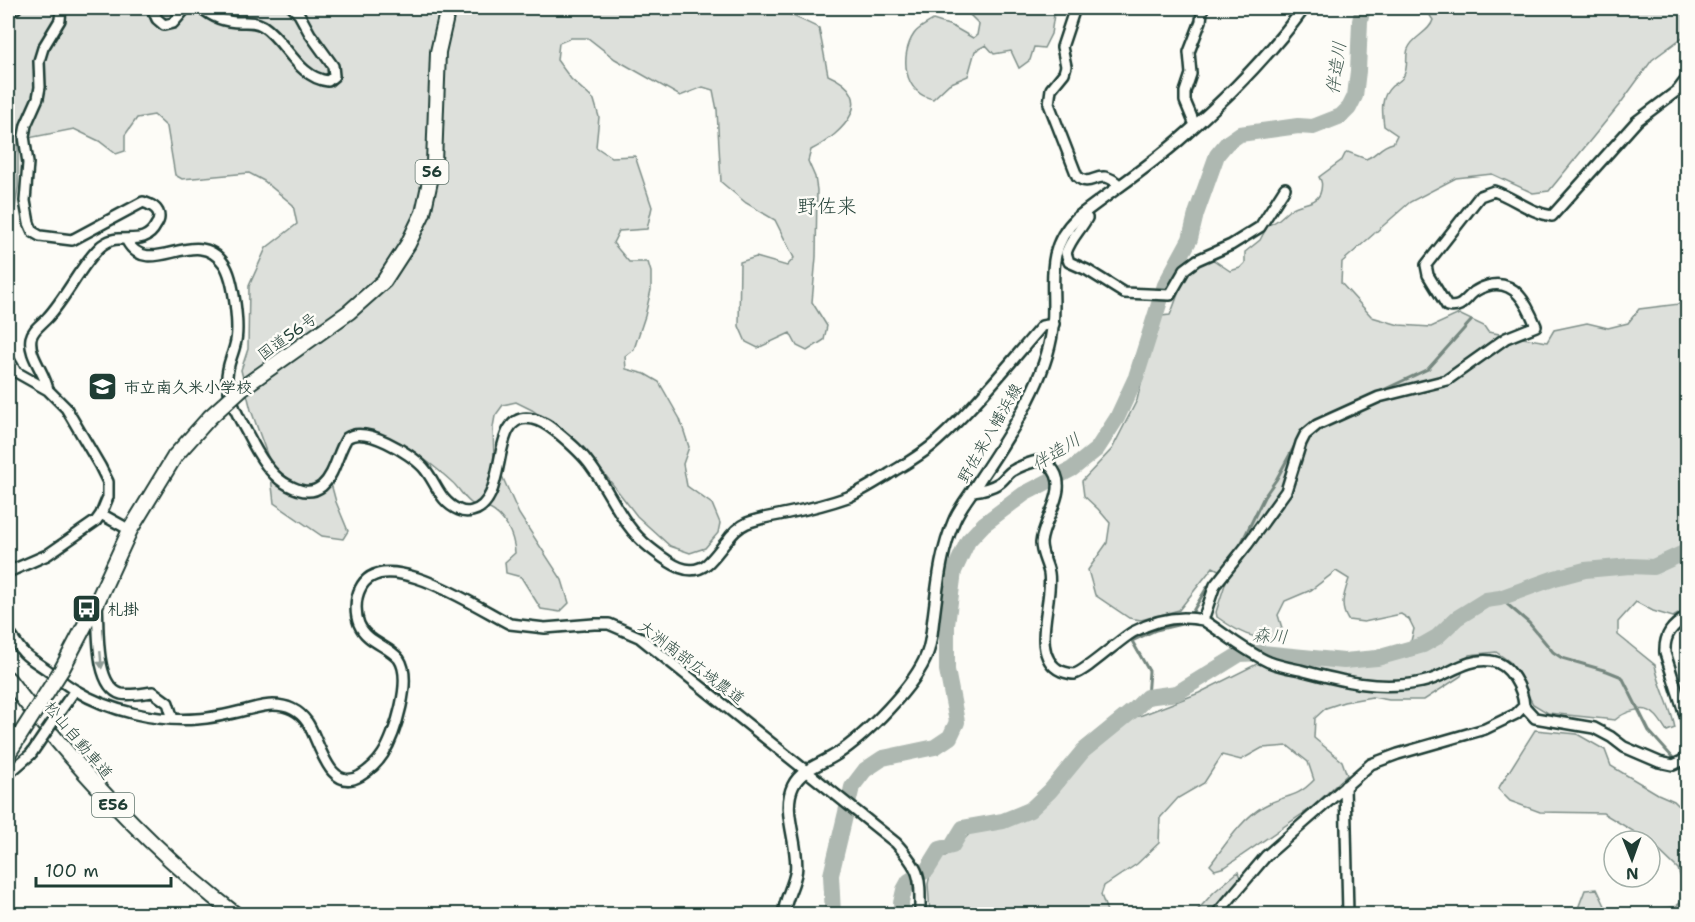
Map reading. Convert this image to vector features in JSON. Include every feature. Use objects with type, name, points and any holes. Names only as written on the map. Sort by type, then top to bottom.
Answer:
[{"type":"highway","name":"国道56号","points":[[8,754],[62,669],[97,602],[130,530],[175,456],[210,417],[242,388],[349,312],[384,281],[408,244],[423,213],[434,163],[438,52],[448,8]]},
{"type":"highway","name":"松山自動車道","points":[[8,680],[110,801],[149,841],[235,915]]},
{"type":"main road","name":"野佐来八幡浜線","points":[[784,915],[796,872],[789,800],[794,784],[807,771],[837,754],[852,742],[880,716],[919,671],[930,643],[945,544],[954,520],[1006,440],[1028,400],[1049,351],[1054,324],[1053,286],[1056,249],[1066,229],[1083,213],[1196,125],[1277,43],[1304,8]]},
{"type":"street","points":[[8,12],[16,8]]},
{"type":"street","points":[[48,390],[46,377],[32,351],[31,339],[34,331],[55,309],[101,246],[112,240],[127,241],[148,235],[159,219],[158,212],[152,205],[143,202],[72,240],[40,236],[33,232],[25,201],[28,163],[24,136],[26,125],[38,98],[39,61],[43,48],[60,20],[61,8]]},
{"type":"street","points":[[152,8],[157,19],[164,25],[173,23],[186,8]]},
{"type":"street","points":[[202,8],[210,15],[221,19],[238,22],[252,21],[263,26],[308,74],[319,80],[328,81],[334,76],[333,66],[310,34],[300,14],[293,8]]},
{"type":"street","points":[[1075,8],[1062,47],[1066,66],[1064,73],[1051,89],[1049,104],[1077,176],[1087,182],[1105,176],[1112,178],[1120,186]]},
{"type":"street","points":[[1196,125],[1185,101],[1185,92],[1191,74],[1189,52],[1201,21],[1202,12],[1199,8]]},
{"type":"street","points":[[1203,620],[1215,585],[1286,491],[1305,435],[1317,425],[1379,397],[1447,380],[1506,338],[1536,326],[1531,313],[1515,290],[1504,284],[1480,288],[1463,304],[1454,308],[1448,306],[1428,275],[1426,265],[1480,196],[1494,191],[1532,211],[1552,216],[1637,121],[1678,90],[1688,77]]},
{"type":"street","points":[[1083,213],[1087,218],[1086,221],[1072,238],[1066,253],[1069,262],[1087,270],[1124,293],[1145,292],[1170,295],[1185,270],[1197,260],[1260,227],[1285,188]]},
{"type":"street","points":[[127,241],[131,248],[150,256],[194,248],[203,249],[214,254],[226,266],[237,330],[236,344],[227,367],[227,380],[234,408],[258,453],[281,482],[305,492],[319,489],[333,471],[348,438],[362,433],[379,439],[421,465],[441,496],[449,504],[467,512],[476,510],[483,507],[492,495],[508,429],[518,420],[530,418],[543,422],[573,445],[592,467],[631,530],[674,565],[687,570],[698,569],[708,564],[733,533],[745,524],[814,508],[850,496],[934,444],[1042,326],[1054,324]]},
{"type":"street","points":[[8,358],[16,372],[48,390],[66,408],[108,482],[108,497],[101,514],[81,532],[47,555],[8,572]]},
{"type":"street","points":[[973,491],[986,489],[999,483],[1013,471],[1038,461],[1048,464],[1054,471],[1059,485],[1058,495],[1044,527],[1041,545],[1049,573],[1043,645],[1051,664],[1062,672],[1074,674],[1085,669],[1110,647],[1134,631],[1166,619],[1191,617],[1203,620],[1270,662],[1340,681],[1389,686],[1424,682],[1460,666],[1491,660],[1502,664],[1519,685],[1524,706],[1535,718],[1594,728],[1624,747],[1659,762],[1673,765],[1682,762],[1688,755]]},
{"type":"street","points":[[101,514],[130,530]]},
{"type":"street","name":"大洲南部広域農道","points":[[8,631],[24,653],[75,690],[102,704],[141,714],[196,719],[270,705],[290,707],[307,722],[332,772],[346,778],[359,777],[383,754],[400,713],[405,679],[401,662],[392,651],[369,637],[361,628],[357,618],[359,592],[363,583],[373,576],[403,573],[423,579],[510,624],[545,628],[609,624],[639,637],[896,843],[914,863],[920,880],[920,915]]},
{"type":"street","points":[[97,602],[101,668],[109,686],[121,694],[153,692],[168,703],[173,718]]},
{"type":"street","points":[[1688,616],[1666,635],[1664,643],[1688,725]]},
{"type":"street","points":[[8,774],[31,754],[75,690]]},
{"type":"street","points":[[1216,915],[1266,856],[1371,764],[1485,729],[1516,714],[1524,706]]},
{"type":"street","points":[[1345,786],[1348,915]]},
{"type":"shaded area","points":[[761,7],[786,13],[819,28],[828,75],[843,84],[852,94],[854,104],[844,125],[811,150],[808,161],[815,177],[817,190],[816,257],[812,302],[827,326],[824,340],[807,351],[797,346],[790,333],[758,348],[746,342],[739,326],[740,262],[756,257],[787,266],[794,258],[775,220],[746,203],[721,182],[717,110],[713,90],[703,87],[680,96],[615,59],[588,38],[571,38],[559,43],[557,60],[571,79],[594,100],[599,117],[596,147],[611,157],[635,156],[652,207],[647,229],[619,231],[613,243],[629,262],[648,262],[651,272],[651,290],[645,316],[634,349],[625,356],[626,369],[645,374],[659,382],[680,419],[689,447],[683,464],[687,486],[712,504],[720,523],[718,533],[705,548],[690,553],[670,546],[637,516],[603,472],[566,434],[532,410],[516,402],[503,405],[495,416],[494,458],[519,514],[562,580],[569,603],[560,612],[541,609],[521,577],[506,573],[505,562],[515,553],[508,527],[504,521],[494,511],[471,503],[439,471],[402,446],[374,439],[341,437],[329,476],[336,502],[348,531],[343,539],[322,536],[274,503],[269,460],[251,410],[241,370],[248,349],[249,286],[266,248],[297,224],[293,205],[264,181],[249,173],[182,179],[175,175],[167,127],[154,115],[137,118],[125,135],[125,151],[116,154],[99,141],[74,129],[18,140],[18,187],[15,208],[8,210],[8,8],[729,8],[739,11]]},
{"type":"shaded area","points":[[963,8],[1055,8],[1051,34],[1044,48],[1034,47],[1030,60],[1019,68],[1011,51],[994,54],[986,45],[975,51],[968,76],[949,84],[933,99],[923,96],[910,82],[907,73],[909,43],[920,28],[933,20],[952,26],[973,38],[977,35],[979,24]]},
{"type":"shaded area","points":[[1425,8],[1687,8],[1687,34],[1652,60],[1620,104],[1549,191],[1533,193],[1492,174],[1456,178],[1410,202],[1342,262],[1341,283],[1372,317],[1399,325],[1431,327],[1459,314],[1484,326],[1488,332],[1547,342],[1554,330],[1587,323],[1608,328],[1628,323],[1639,309],[1687,303],[1687,609],[1673,617],[1653,611],[1636,602],[1618,622],[1618,635],[1655,665],[1675,728],[1667,731],[1657,717],[1646,710],[1629,712],[1615,720],[1548,713],[1533,704],[1510,662],[1496,652],[1469,655],[1461,676],[1424,700],[1389,700],[1372,697],[1326,708],[1315,718],[1314,738],[1342,761],[1347,775],[1311,808],[1225,867],[1215,870],[1210,865],[1234,832],[1248,818],[1271,802],[1301,791],[1314,780],[1308,762],[1288,746],[1262,748],[1241,760],[1222,755],[1204,783],[1178,798],[1160,818],[1159,843],[1137,864],[1104,886],[1101,895],[1108,914],[1067,914],[1060,910],[1039,914],[930,914],[928,884],[930,874],[938,860],[952,852],[972,831],[1025,818],[1045,802],[1071,760],[1092,737],[1112,723],[1142,715],[1199,693],[1261,662],[1272,650],[1316,653],[1334,662],[1361,664],[1397,657],[1411,641],[1414,629],[1409,619],[1401,614],[1364,622],[1348,620],[1343,605],[1349,579],[1336,571],[1311,590],[1285,601],[1278,615],[1282,628],[1280,636],[1254,637],[1239,631],[1217,617],[1216,612],[1228,575],[1213,567],[1179,610],[1141,620],[1129,618],[1095,595],[1088,570],[1107,543],[1110,523],[1084,496],[1082,481],[1112,449],[1137,400],[1151,343],[1161,316],[1170,315],[1188,274],[1202,263],[1212,259],[1230,271],[1240,268],[1245,263],[1245,252],[1260,240],[1268,225],[1295,207],[1317,199],[1322,186],[1319,177],[1342,160],[1345,154],[1348,152],[1366,159],[1384,146],[1393,143],[1397,135],[1384,126],[1382,110],[1385,95],[1405,74],[1410,45],[1433,20]]},
{"type":"shaded area","points":[[1535,730],[1577,734],[1605,750],[1611,766],[1674,801],[1687,814],[1687,897],[1678,869],[1662,854],[1662,829],[1630,829],[1603,813],[1540,812],[1510,801],[1498,789]]},
{"type":"shaded area","points":[[1238,872],[1240,878],[1208,914],[1194,914],[1214,892]]},
{"type":"shaded area","points":[[1597,889],[1609,914],[1578,914],[1585,890]]},
{"type":"shaded area","points":[[1687,897],[1687,914],[1609,914],[1675,907]]},
{"type":"waterway","name":"伴造川","points":[[833,914],[831,875],[852,787],[865,770],[883,758],[935,747],[950,737],[957,722],[947,670],[947,625],[954,571],[968,541],[984,524],[1024,494],[1072,469],[1097,449],[1117,418],[1136,377],[1165,285],[1190,239],[1196,214],[1217,155],[1227,143],[1240,134],[1298,126],[1313,127],[1341,116],[1349,108],[1355,96],[1360,21],[1363,8]]},
{"type":"waterway","points":[[1362,400],[1428,369],[1471,321]]},
{"type":"waterway","points":[[1147,697],[1149,671],[1132,641],[1156,630],[1186,623],[1206,589],[1240,546],[1264,497],[1300,436]]},
{"type":"waterway","name":"森川","points":[[902,914],[901,903],[909,881],[927,870],[940,849],[952,846],[963,828],[1003,821],[1030,810],[1050,791],[1083,751],[1147,697],[1177,693],[1240,654],[1262,653],[1344,661],[1377,658],[1423,645],[1437,637],[1457,618],[1486,600],[1500,598],[1585,570],[1630,566],[1653,567],[1688,551]]},
{"type":"waterway","points":[[1500,598],[1529,623],[1553,652],[1562,658],[1622,677],[1649,731],[1682,768],[1688,782]]},
{"type":"place","name":"市立南久米小学校","points":[[103,387]]},
{"type":"place","name":"札掛","points":[[86,609]]},
{"type":"district","name":"野佐来","points":[[827,206]]}]
